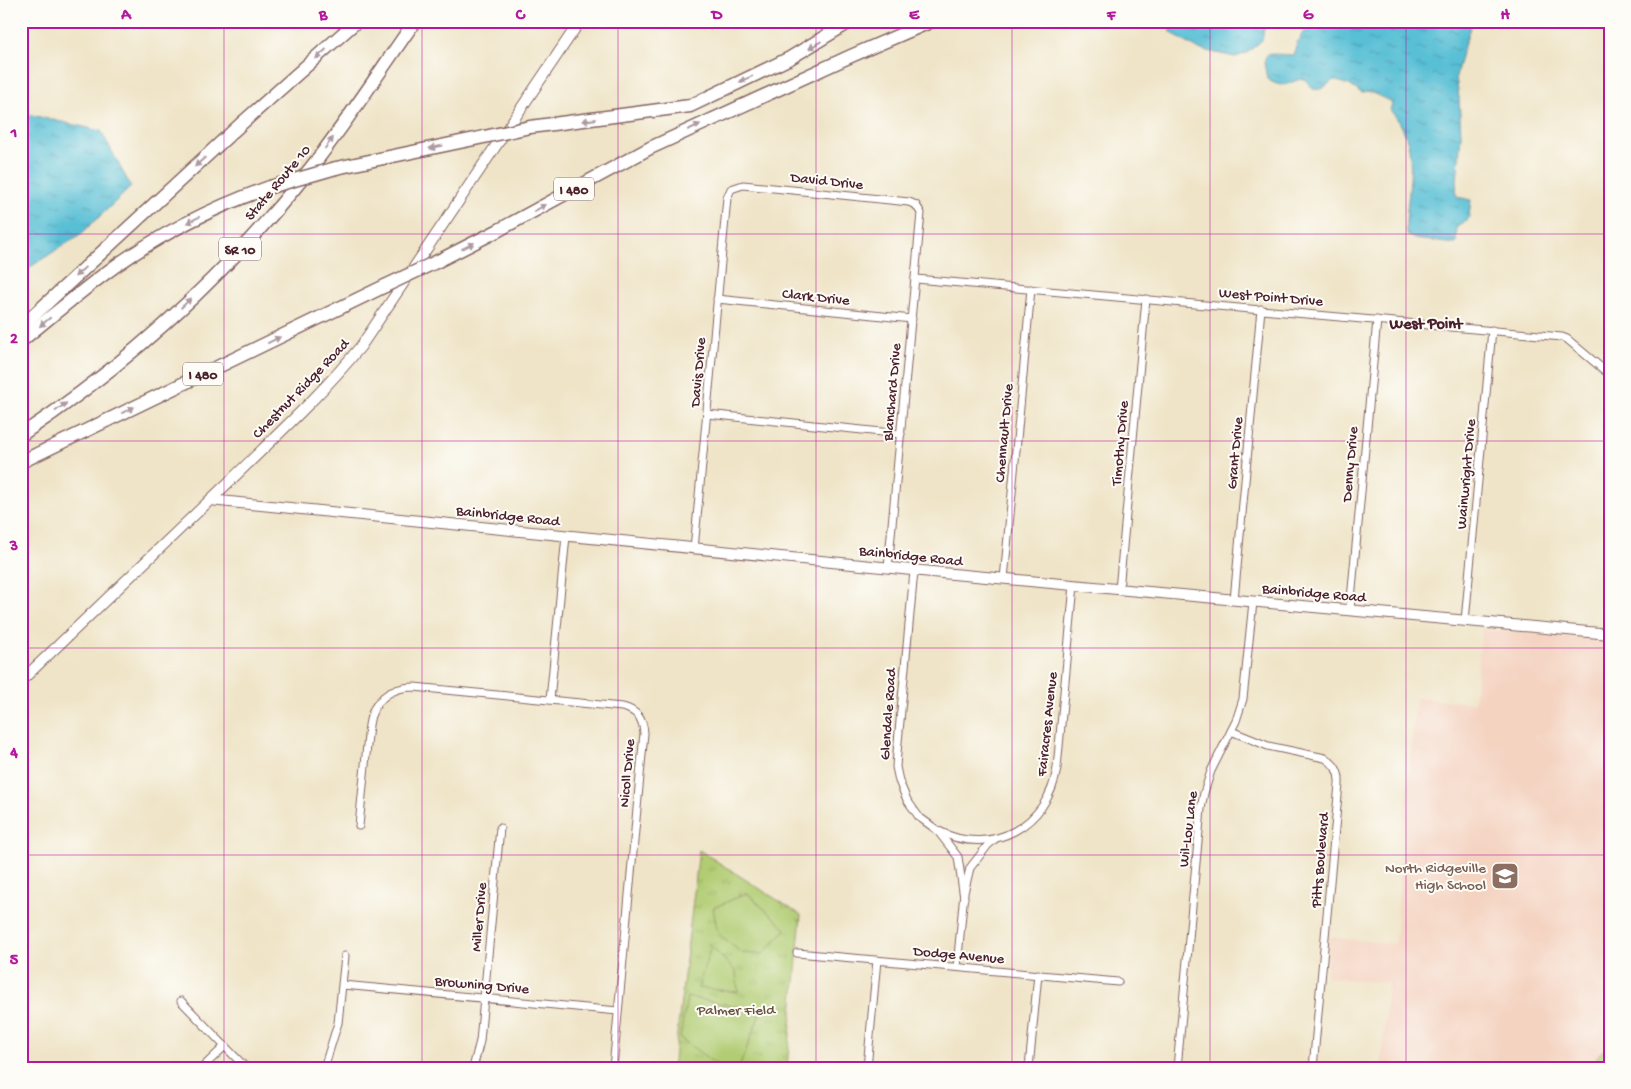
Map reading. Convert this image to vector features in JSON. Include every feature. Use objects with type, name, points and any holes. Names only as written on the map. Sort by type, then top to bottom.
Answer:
[{"type":"highway","points":[[21,327],[241,124],[357,21]]},
{"type":"highway","name":"State Route 10","points":[[21,435],[88,388],[141,344],[187,303],[241,248],[310,170],[415,21]]},
{"type":"highway","points":[[21,341],[86,289],[144,247],[212,210],[270,187],[336,168],[530,127],[690,106],[790,58],[851,21]]},
{"type":"highway","name":"I 480","points":[[21,462],[438,261],[498,231],[650,148],[932,21]]},
{"type":"street","name":"Chestnut Ridge Road","points":[[21,680],[210,500],[342,370],[361,346],[580,21]]},
{"type":"street","name":"David Drive","points":[[727,198],[731,189],[743,185],[908,202],[919,208],[921,218]]},
{"type":"street","name":"Davis Drive","points":[[694,548],[727,198]]},
{"type":"street","name":"Blanchard Drive","points":[[888,568],[921,218]]},
{"type":"street","name":"West Point Drive","points":[[916,278],[1562,336],[1610,374]]},
{"type":"street","name":"Chennault Drive","points":[[1004,579],[1030,289]]},
{"type":"street","name":"Clark Drive","points":[[717,299],[912,319]]},
{"type":"street","name":"Timothy Drive","points":[[1119,590],[1146,299]]},
{"type":"street","name":"Grant Drive","points":[[1234,600],[1261,309]]},
{"type":"street","name":"Denny Drive","points":[[1350,610],[1376,320]]},
{"type":"street","name":"Wainwright Drive","points":[[1465,621],[1492,330]]},
{"type":"street","points":[[707,414],[901,434]]},
{"type":"street","name":"Bainbridge Road","points":[[210,500],[888,568],[1609,634]]},
{"type":"street","points":[[550,700],[566,536]]},
{"type":"street","name":"Glendale Road","points":[[914,570],[896,767],[899,781],[910,806],[925,822],[937,830],[958,857],[964,898]]},
{"type":"street","name":"Fairacres Avenue","points":[[937,830],[949,836],[969,840],[983,841],[997,838],[1016,830],[1033,818],[1046,801],[1054,782],[1074,585]]},
{"type":"street","name":"Wil-Lou Lane","points":[[1177,1068],[1203,801],[1211,771],[1240,710],[1245,688],[1253,602]]},
{"type":"street","points":[[1609,634],[1610,617]]},
{"type":"street","name":"Nicoll Drive","points":[[359,826],[371,714],[378,702],[390,692],[407,687],[622,706],[639,715],[644,726],[612,1068]]},
{"type":"street","name":"Pitts Boulevard","points":[[1231,731],[1268,746],[1325,758],[1335,767],[1338,773],[1340,784],[1313,1068]]},
{"type":"street","name":"Miller Drive","points":[[473,1068],[478,1051],[484,998],[500,828]]},
{"type":"street","name":"Fairacres Avenue","points":[[958,967],[964,898],[970,868],[988,845],[997,838]]},
{"type":"street","name":"Dodge Avenue","points":[[797,953],[1118,982]]},
{"type":"street","points":[[324,1068],[338,1023],[345,956]]},
{"type":"street","points":[[867,1068],[877,960]]},
{"type":"street","points":[[1029,1068],[1038,974]]},
{"type":"street","name":"Browning Drive","points":[[343,985],[618,1011]]},
{"type":"street","points":[[181,1001],[246,1068]]},
{"type":"street","points":[[202,1068],[225,1046]]},
{"type":"shaded area","name":"North Ridgeville High School","points":[[1482,629],[1610,640],[1610,1068],[1381,1068],[1388,983],[1326,977],[1329,937],[1395,944],[1416,698],[1474,703]]},
{"type":"green space","name":"Palmer Field","points":[[699,850],[801,915],[787,1068],[673,1068]]},
{"type":"green space","points":[[747,893],[786,929],[763,954],[742,953],[718,934],[713,908]]},
{"type":"green space","points":[[711,946],[736,972],[738,992],[698,988]]},
{"type":"green space","points":[[687,997],[761,1011],[739,1068],[721,1068],[680,1038]]},
{"type":"green space","points":[[1610,1045],[1610,1068],[1590,1068],[1600,1053]]},
{"type":"water","points":[[1170,21],[1265,21],[1265,24],[1262,40],[1247,53],[1235,57],[1198,49],[1170,31]]},
{"type":"water","points":[[1310,21],[1472,21],[1456,77],[1461,135],[1456,193],[1457,197],[1471,200],[1467,221],[1457,226],[1456,244],[1415,239],[1408,236],[1406,221],[1410,177],[1409,149],[1406,135],[1390,110],[1392,104],[1390,101],[1373,93],[1362,93],[1349,85],[1334,80],[1324,87],[1313,89],[1305,79],[1283,85],[1273,83],[1267,79],[1264,62],[1266,56],[1271,54],[1294,55],[1297,42],[1302,34],[1315,28],[1314,23]]},
{"type":"water","points":[[21,114],[101,131],[131,187],[81,234],[21,273]]},
{"type":"place","name":"North Ridgeville High School","points":[[1505,876]]},
{"type":"district","name":"West Point","points":[[1426,322]]}]
